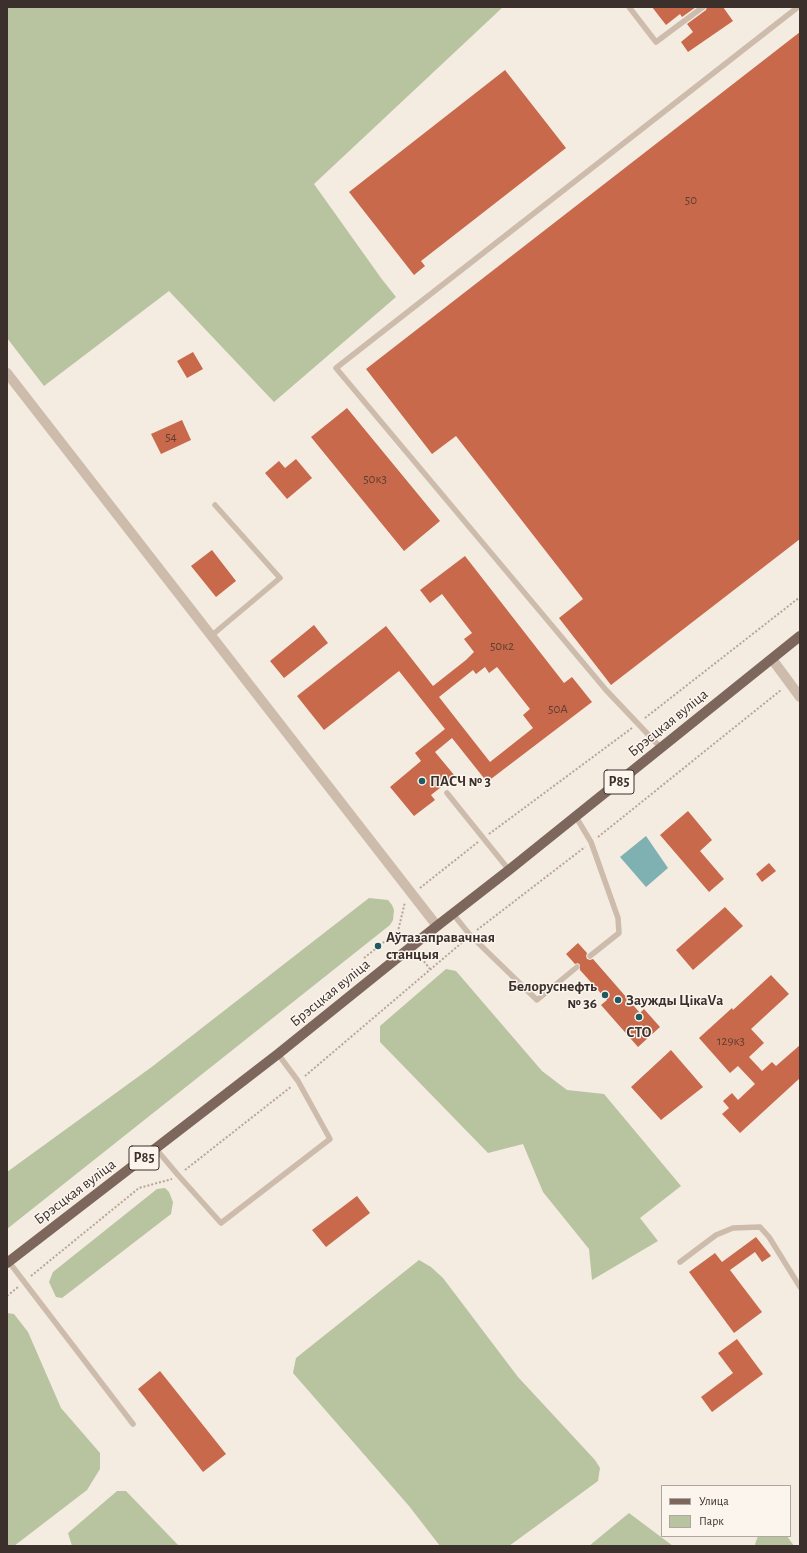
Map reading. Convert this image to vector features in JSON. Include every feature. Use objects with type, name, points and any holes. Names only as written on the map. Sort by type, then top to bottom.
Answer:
[{"type":"main road","name":"Брэсцкая вуліца","points":[[8,1262],[278,1054],[436,926],[576,817],[800,636]]},
{"type":"street","points":[[7,372],[436,926]]},
{"type":"street","points":[[772,659],[800,698]]},
{"type":"lane","points":[[629,7],[656,42],[703,7]]},
{"type":"lane","points":[[661,748],[606,690],[336,368],[798,7]]},
{"type":"lane","points":[[211,636],[280,578],[215,505]]},
{"type":"lane","points":[[447,793],[509,870]]},
{"type":"lane","points":[[576,817],[591,842],[618,918],[619,933],[590,956]]},
{"type":"lane","points":[[452,914],[470,935],[537,1000],[577,967]]},
{"type":"lane","points":[[156,1149],[178,1176],[221,1223],[324,1144],[330,1139],[298,1081],[278,1054]]},
{"type":"lane","points":[[680,1262],[716,1235],[740,1227],[760,1227],[800,1287]]},
{"type":"lane","points":[[8,1262],[133,1424]]},
{"type":"path","points":[[364,958],[398,931],[406,899],[412,894],[483,838],[638,724],[800,597]]},
{"type":"path","points":[[7,1296],[139,1188],[170,1181],[178,1176],[298,1081],[470,935],[591,842],[790,683]]},
{"type":"path","points":[[398,931],[430,969]]},
{"type":"green space","points":[[7,7],[503,7],[314,184],[396,297],[274,402],[169,291],[44,386],[7,338]]},
{"type":"green space","points":[[369,898],[388,900],[392,905],[394,910],[393,920],[390,925],[7,1229],[7,1172],[153,1066]]},
{"type":"green space","points":[[446,969],[456,971],[542,1071],[567,1090],[604,1094],[681,1186],[640,1218],[658,1241],[592,1280],[589,1249],[543,1192],[523,1144],[488,1153],[380,1042],[380,1026]]},
{"type":"green space","points":[[165,1188],[169,1192],[173,1202],[171,1214],[62,1298],[56,1297],[49,1282],[53,1272],[157,1189]]},
{"type":"green space","points":[[419,1260],[431,1267],[443,1278],[518,1377],[595,1460],[600,1468],[598,1481],[509,1546],[440,1546],[409,1506],[293,1373],[296,1358]]},
{"type":"green space","points":[[7,1313],[14,1314],[28,1332],[61,1408],[100,1453],[100,1469],[87,1490],[14,1546],[7,1546]]},
{"type":"green space","points":[[117,1491],[126,1491],[179,1546],[72,1546],[68,1533]]},
{"type":"green space","points":[[629,1513],[673,1546],[589,1546]]},
{"type":"green space","points":[[758,1537],[788,1537],[794,1546],[756,1546],[755,1544]]},
{"type":"water","points":[[646,836],[668,868],[646,887],[620,857]]},
{"type":"building","points":[[652,7],[696,7],[682,17],[680,14],[666,25]]},
{"type":"building","points":[[707,7],[723,7],[733,21],[688,52],[681,42],[693,32],[687,24],[706,10]]},
{"type":"building","points":[[800,32],[800,539],[611,685],[559,618],[583,599],[456,436],[432,454],[366,369]]},
{"type":"building","points":[[505,70],[566,148],[421,261],[425,266],[414,275],[349,192]]},
{"type":"building","points":[[193,352],[203,369],[187,378],[177,361]]},
{"type":"building","points":[[347,408],[440,521],[404,551],[311,437]]},
{"type":"building","points":[[182,420],[191,440],[161,454],[151,434]]},
{"type":"building","points":[[296,459],[312,478],[287,499],[265,473],[279,461],[285,468]]},
{"type":"building","points":[[212,550],[236,581],[216,597],[191,566]]},
{"type":"building","points":[[465,556],[564,683],[572,677],[592,702],[487,782],[452,738],[435,752],[455,776],[431,795],[435,800],[414,816],[390,787],[421,761],[415,753],[445,729],[399,671],[324,730],[297,696],[386,626],[433,686],[466,660],[474,652],[464,639],[472,633],[442,594],[430,603],[420,590]],"holes":[[[485,667],[489,673],[497,667],[530,709],[523,715],[533,728],[490,762],[439,697],[473,670],[476,674]]]},
{"type":"building","points":[[314,625],[328,643],[284,678],[270,661]]},
{"type":"building","points":[[688,811],[712,840],[700,851],[724,879],[709,892],[660,835]]},
{"type":"building","points":[[769,863],[776,871],[762,882],[756,874]]},
{"type":"building","points":[[725,907],[743,926],[693,970],[676,950]]},
{"type":"building","points":[[578,943],[587,953],[587,959],[593,959],[640,1013],[644,1009],[660,1027],[638,1047],[601,1005],[607,1000],[580,970],[580,965],[578,963],[575,964],[566,954]]},
{"type":"building","points":[[771,975],[789,994],[751,1029],[764,1043],[749,1057],[762,1071],[772,1062],[776,1066],[800,1045],[800,1078],[740,1133],[722,1114],[729,1108],[723,1101],[732,1093],[738,1100],[755,1084],[738,1066],[730,1073],[699,1038],[732,1008],[733,1010]]},
{"type":"building","points":[[671,1050],[703,1087],[661,1120],[631,1087]]},
{"type":"building","points":[[357,1196],[370,1213],[326,1247],[312,1230]]},
{"type":"building","points":[[756,1237],[771,1256],[762,1262],[755,1252],[730,1270],[762,1312],[734,1333],[689,1272],[715,1253],[722,1262]]},
{"type":"building","points":[[737,1339],[763,1374],[712,1412],[701,1397],[733,1373],[718,1353]]},
{"type":"building","points":[[160,1371],[226,1454],[203,1472],[138,1389]]},
{"type":"place","name":"ПАСЧ № 3","points":[[422,781]]},
{"type":"place","name":"Аўтазаправачная станцыя","points":[[378,946]]},
{"type":"place","name":"Белоруснефть № 36","points":[[605,995]]},
{"type":"place","name":"Заужды ЦікаVа","points":[[618,1000]]},
{"type":"place","name":"СТО","points":[[639,1017]]}]
